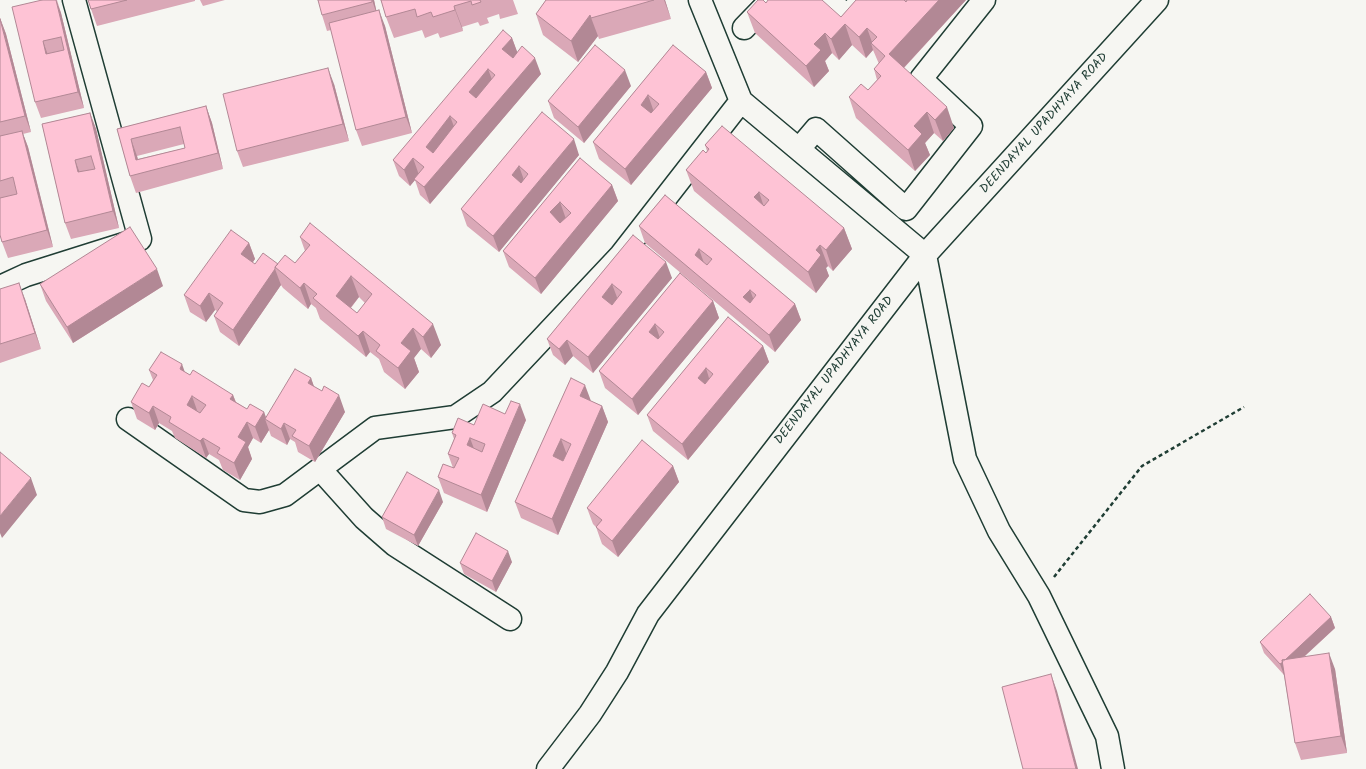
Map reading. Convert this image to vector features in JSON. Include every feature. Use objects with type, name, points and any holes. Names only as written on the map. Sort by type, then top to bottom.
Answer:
[{"type":"street","points":[[0,287],[26,275],[140,239],[74,0]]},
{"type":"street","points":[[700,0],[741,101],[925,255],[965,459],[999,531],[1039,596],[1107,736],[1113,769]]},
{"type":"street","points":[[744,28],[771,0]]},
{"type":"street","points":[[826,0],[848,16],[862,0]]},
{"type":"street","points":[[799,149],[816,129],[906,209],[971,126],[921,79],[984,0]]},
{"type":"street","name":"DEENDAYAL UPADHYAYA ROAD","points":[[548,769],[590,714],[617,672],[648,614],[925,255],[1158,0]]},
{"type":"street","points":[[128,419],[244,500],[260,502],[285,494],[375,428],[455,417],[492,392],[621,255],[741,101]]},
{"type":"street","points":[[320,469],[364,518],[395,545],[510,619]]},
{"type":"path","points":[[1039,596],[1142,466],[1244,407]]},
{"type":"building","points":[[42,0],[56,0],[78,92],[35,102],[12,7]],"holes":[[[61,37],[64,50],[46,54],[43,41]]]},
{"type":"building","points":[[88,0],[127,0],[91,9]]},
{"type":"building","points":[[318,0],[372,0],[372,2],[322,15]]},
{"type":"building","points":[[381,0],[480,0],[481,2],[472,5],[471,1],[454,6],[455,10],[433,17],[431,12],[417,17],[415,9],[386,17]]},
{"type":"building","points":[[546,0],[654,0],[591,18],[590,15],[571,41],[536,14]]},
{"type":"building","points":[[758,0],[763,0],[766,3],[768,0],[822,0],[841,17],[856,0],[904,0],[906,2],[907,0],[939,0],[889,54],[947,107],[935,120],[927,112],[914,126],[922,134],[908,150],[849,97],[861,84],[868,90],[881,76],[874,69],[885,56],[871,43],[877,37],[867,28],[859,37],[845,24],[831,39],[825,33],[814,44],[821,50],[806,66],[747,12]]},
{"type":"building","points":[[379,10],[406,117],[356,130],[329,23]]},
{"type":"building","points":[[0,19],[25,116],[0,122]]},
{"type":"building","points":[[503,30],[512,38],[502,49],[513,58],[522,46],[535,58],[424,187],[414,179],[424,167],[413,158],[404,170],[393,160]],"holes":[[[488,69],[495,75],[476,98],[469,92]],[[450,116],[457,122],[433,153],[426,147]]]},
{"type":"building","points":[[595,45],[625,70],[578,127],[548,101]]},
{"type":"building","points":[[673,45],[706,72],[625,169],[593,142]],"holes":[[[648,95],[659,104],[651,113],[641,105]]]},
{"type":"building","points":[[328,68],[343,124],[237,151],[223,94]]},
{"type":"building","points":[[206,106],[218,153],[130,176],[117,129]],"holes":[[[180,127],[185,148],[136,160],[131,139]]]},
{"type":"building","points":[[542,112],[574,139],[493,236],[461,209]],"holes":[[[519,166],[528,174],[521,183],[512,175]]]},
{"type":"building","points":[[90,113],[113,211],[65,223],[42,124]],"holes":[[[91,156],[95,169],[78,172],[75,160]]]},
{"type":"building","points":[[722,126],[844,228],[826,250],[820,245],[816,250],[821,255],[808,272],[686,170],[703,150],[706,153],[709,149],[705,145]],"holes":[[[759,192],[769,200],[764,206],[754,197]]]},
{"type":"building","points":[[22,131],[47,230],[2,242],[0,235],[0,198],[17,194],[13,177],[0,181],[0,136]]},
{"type":"building","points":[[580,158],[612,185],[535,278],[503,251]],"holes":[[[560,202],[571,213],[560,223],[550,212]]]},
{"type":"building","points":[[665,195],[795,304],[769,335],[639,226]],"holes":[[[699,249],[712,259],[707,265],[695,255]],[[750,290],[756,295],[750,303],[743,297]]]},
{"type":"building","points":[[310,223],[433,324],[423,337],[413,328],[401,343],[411,351],[398,368],[376,351],[380,345],[363,331],[358,336],[313,298],[317,294],[304,283],[300,288],[275,267],[285,255],[295,263],[310,245],[300,237]],"holes":[[[351,276],[372,294],[357,313],[336,296]]]},
{"type":"building","points":[[130,227],[157,269],[67,327],[40,284]]},
{"type":"building","points":[[231,230],[249,243],[241,254],[255,264],[263,253],[278,264],[233,330],[214,316],[223,303],[209,293],[200,306],[184,295]]},
{"type":"building","points":[[633,235],[666,262],[588,357],[567,340],[559,349],[547,339]],"holes":[[[612,284],[622,292],[612,305],[602,297]]]},
{"type":"building","points":[[680,273],[713,301],[632,399],[599,371]],"holes":[[[655,324],[664,332],[658,339],[649,332]]]},
{"type":"building","points":[[19,283],[35,333],[0,344],[0,289]]},
{"type":"building","points":[[728,317],[763,346],[682,444],[647,415]],"holes":[[[706,368],[713,374],[705,384],[698,378]]]},
{"type":"building","points":[[161,352],[182,364],[180,369],[190,375],[193,370],[233,395],[230,399],[247,409],[250,404],[264,412],[255,427],[247,422],[238,437],[246,442],[234,463],[217,453],[220,448],[203,438],[200,441],[169,422],[171,417],[153,406],[149,413],[131,402],[142,383],[149,387],[157,375],[149,370]],"holes":[[[192,396],[206,405],[200,413],[187,405]]]},
{"type":"building","points":[[295,369],[311,378],[308,383],[322,391],[324,386],[339,395],[309,446],[292,436],[296,430],[284,423],[281,429],[265,419]]},
{"type":"building","points":[[571,378],[585,385],[580,396],[602,406],[552,519],[515,502]],"holes":[[[561,439],[571,444],[563,461],[553,456]]]},
{"type":"building","points":[[511,401],[520,404],[481,495],[438,477],[443,464],[454,468],[459,458],[448,454],[456,435],[452,433],[458,418],[474,425],[483,404],[505,414]],"holes":[[[470,438],[485,444],[482,452],[467,445]]]},
{"type":"building","points":[[642,440],[673,466],[612,541],[596,527],[602,520],[587,508]]},
{"type":"building","points":[[0,452],[31,478],[0,516]]},
{"type":"building","points":[[407,472],[439,490],[414,535],[382,517]]},
{"type":"building","points":[[476,533],[508,551],[492,581],[460,563]]},
{"type":"building","points":[[1310,594],[1331,617],[1285,660],[1282,660],[1283,662],[1280,664],[1260,642]]},
{"type":"building","points":[[1329,653],[1341,736],[1295,743],[1282,660]]},
{"type":"building","points":[[1051,674],[1076,769],[1023,769],[1002,687]]}]
